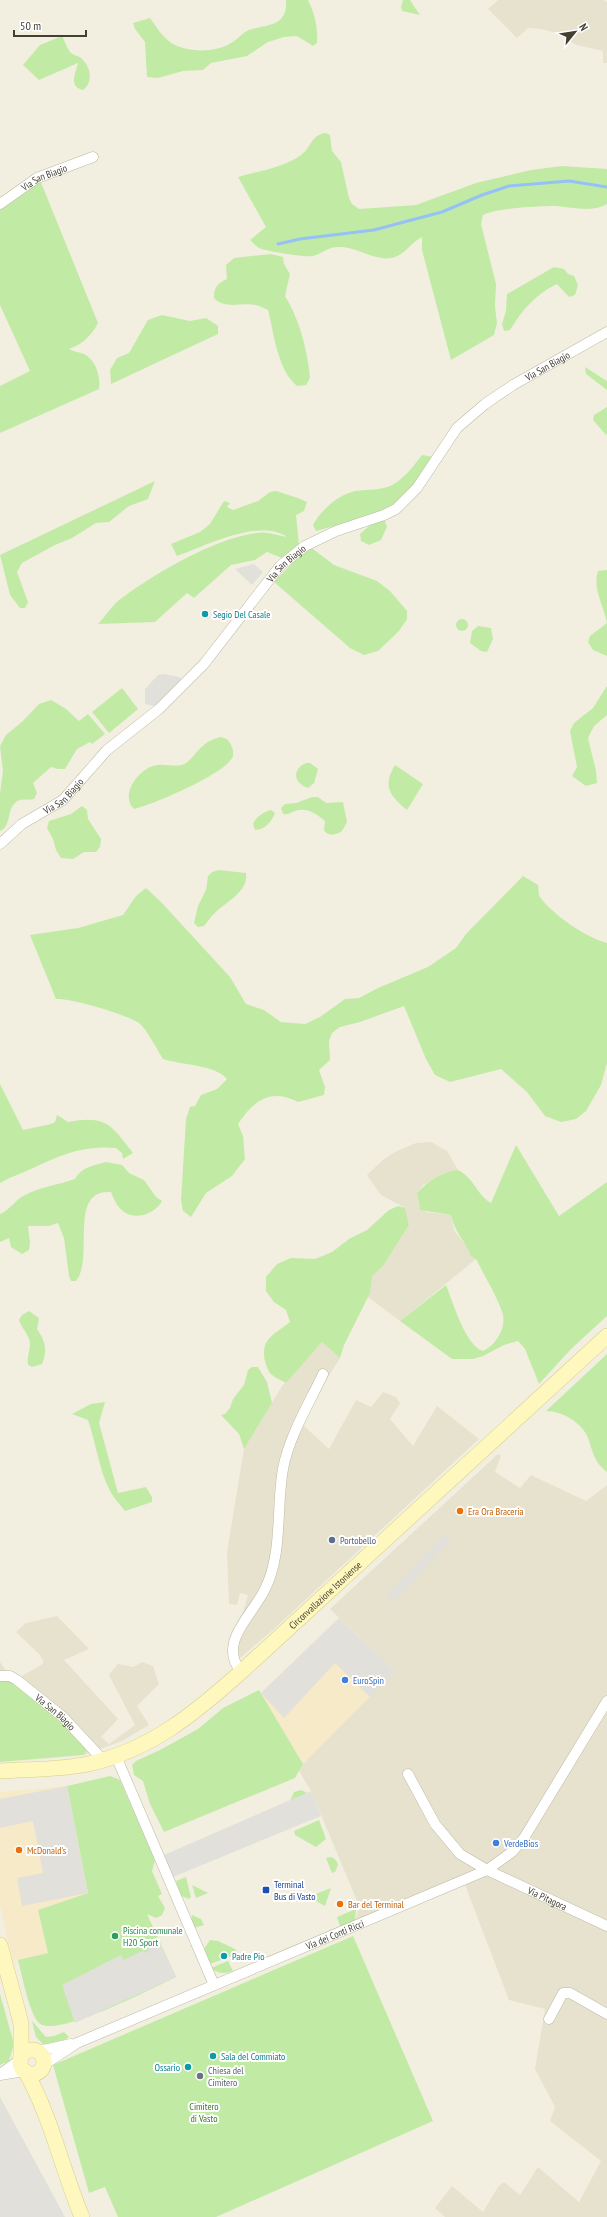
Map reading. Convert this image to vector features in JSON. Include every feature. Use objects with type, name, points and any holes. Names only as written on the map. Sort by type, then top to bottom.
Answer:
[{"type":"main road","name":"Circonvallazione Istoniense","points":[[5,1772],[86,1764],[109,1758],[150,1741],[181,1723],[241,1672],[607,1336]]},
{"type":"main road","points":[[0,1945],[21,2023],[23,2065],[38,2096],[66,2179],[82,2217]]},
{"type":"main road","points":[[21,2023],[42,2058],[44,2087],[54,2140]]},
{"type":"main road","points":[[23,2065],[28,2050],[42,2058]]},
{"type":"main road","points":[[23,2065],[36,2074],[42,2058]]},
{"type":"street","name":"Via San Biagio","points":[[0,204],[37,178],[93,157]]},
{"type":"street","name":"Via San Biagio","points":[[0,844],[8,834],[22,824],[63,800],[107,750],[159,709],[204,664],[280,566],[305,546],[396,509],[417,488],[457,428],[485,404],[513,385],[607,332]]},
{"type":"street","points":[[241,1672],[232,1658],[233,1649],[243,1621],[265,1590],[272,1573],[283,1469],[295,1434],[323,1374]]},
{"type":"street","name":"Via San Biagio","points":[[0,1676],[10,1676],[17,1680],[52,1708],[92,1745],[109,1758],[214,1985]]},
{"type":"street","name":"Via dei Conti Ricci","points":[[42,2058],[487,1870],[512,1852],[524,1838],[607,1701]]},
{"type":"street","name":"Via Pitagora","points":[[408,1774],[429,1815],[453,1848],[466,1859],[607,1926]]},
{"type":"street","points":[[549,2019],[563,1992],[570,1993],[607,2014]]},
{"type":"street","points":[[0,2075],[23,2065]]},
{"type":"shaded area","points":[[498,0],[603,0],[607,2],[607,63],[603,63],[603,51],[577,45],[553,32],[528,28],[517,38],[488,9]]},
{"type":"shaded area","points":[[254,564],[263,572],[252,585],[235,569]]},
{"type":"shaded area","points":[[165,674],[179,677],[183,680],[154,706],[145,704],[145,689],[158,675]]},
{"type":"shaded area","points":[[431,1142],[447,1151],[458,1170],[443,1175],[423,1185],[417,1193],[419,1207],[426,1212],[451,1215],[454,1230],[476,1259],[400,1321],[368,1297],[372,1276],[383,1266],[409,1225],[405,1208],[381,1195],[367,1175],[383,1160],[395,1152],[416,1143]]},
{"type":"shaded area","points":[[322,1342],[340,1358],[310,1406],[304,1426],[329,1449],[356,1400],[371,1407],[383,1392],[396,1397],[400,1403],[390,1419],[413,1446],[437,1406],[479,1439],[275,1628],[232,1665],[229,1660],[248,1595],[240,1593],[237,1605],[229,1604],[227,1552],[244,1449],[282,1386]]},
{"type":"shaded area","points":[[498,1454],[501,1456],[495,1472],[520,1488],[531,1475],[586,1501],[607,1485],[607,2217],[445,2217],[435,2208],[452,2186],[483,2212],[498,2187],[504,2182],[520,2195],[538,2167],[579,2202],[601,2161],[550,2121],[555,2107],[535,2069],[545,2009],[509,2000],[462,1877],[355,1922],[359,1907],[358,1903],[311,1791],[299,1771],[303,1764],[395,1671],[330,1609]]},
{"type":"shaded area","points":[[445,1534],[451,1540],[393,1602],[386,1596]]},
{"type":"shaded area","points":[[57,1616],[89,1649],[64,1660],[118,1719],[101,1737],[109,1744],[135,1725],[109,1675],[118,1664],[133,1667],[142,1662],[153,1666],[159,1684],[137,1706],[149,1725],[122,1741],[84,1755],[88,1748],[0,1680],[0,1662],[7,1672],[20,1677],[44,1662],[40,1655],[16,1632],[26,1623]]},
{"type":"shaded area","points":[[339,1618],[395,1671],[303,1764],[261,1693]]},
{"type":"shaded area","points":[[339,1618],[395,1671],[370,1697],[335,1663],[284,1718],[261,1693]]},
{"type":"shaded area","points":[[67,1786],[88,1893],[38,1910],[48,1953],[13,1961],[0,1906],[0,1792]]},
{"type":"shaded area","points":[[67,1786],[88,1893],[22,1906],[17,1878],[43,1873],[33,1821],[0,1828],[0,1799]]},
{"type":"shaded area","points":[[311,1791],[321,1816],[173,1877],[164,1855]]},
{"type":"shaded area","points":[[160,1943],[176,1977],[75,2023],[62,1985],[121,1955],[124,1960],[142,1951],[147,1953],[149,1948]]},
{"type":"shaded area","points":[[0,2097],[65,2217],[0,2217]]},
{"type":"green space","points":[[286,0],[308,0],[316,26],[317,43],[313,46],[297,36],[284,37],[268,42],[247,56],[211,63],[203,70],[183,71],[158,78],[147,77],[145,42],[135,29],[133,23],[150,18],[164,36],[176,46],[192,50],[217,49],[225,46],[249,30],[269,25],[280,20],[286,9]]},
{"type":"green space","points":[[403,0],[410,0],[420,15],[402,11],[401,7]]},
{"type":"green space","points":[[62,36],[71,53],[80,57],[89,69],[89,83],[83,90],[78,88],[74,83],[78,63],[39,80],[23,65],[40,45]]},
{"type":"green space","points":[[325,133],[330,135],[332,151],[341,162],[349,198],[352,204],[359,209],[416,205],[476,183],[531,170],[562,166],[607,169],[607,204],[601,207],[588,209],[540,206],[498,211],[483,215],[481,224],[496,284],[495,307],[497,323],[494,335],[451,360],[422,250],[422,237],[399,255],[389,258],[375,257],[342,247],[329,249],[313,256],[295,255],[263,249],[258,247],[250,240],[266,227],[238,177],[270,169],[294,159],[304,152],[317,136]]},
{"type":"green space","points":[[40,180],[98,323],[86,339],[69,349],[84,354],[92,360],[97,369],[99,389],[0,433],[0,386],[30,371],[0,305],[0,208]]},
{"type":"green space","points":[[271,254],[283,257],[284,264],[290,274],[285,296],[295,314],[305,346],[310,378],[306,385],[297,386],[290,379],[285,370],[277,350],[268,310],[251,304],[223,304],[214,298],[217,286],[227,279],[226,265],[234,258]]},
{"type":"green space","points":[[554,267],[564,269],[568,274],[574,276],[578,285],[575,295],[569,297],[557,284],[549,288],[530,303],[510,330],[504,331],[502,324],[506,311],[507,294]]},
{"type":"green space","points":[[162,315],[190,321],[206,318],[218,326],[218,334],[111,384],[110,370],[117,358],[129,353],[148,320]]},
{"type":"green space","points":[[585,367],[607,381],[607,390],[586,374]]},
{"type":"green space","points":[[607,407],[606,435],[593,420],[594,415]]},
{"type":"green space","points":[[422,455],[434,457],[415,486],[400,500],[382,510],[316,531],[313,525],[316,519],[336,500],[355,491],[377,489],[392,485],[407,473]]},
{"type":"green space","points":[[155,481],[148,499],[129,506],[109,522],[96,523],[72,538],[55,545],[22,563],[17,572],[28,602],[25,608],[20,608],[10,595],[0,555]]},
{"type":"green space","points":[[276,491],[307,502],[304,511],[296,515],[299,544],[282,558],[267,552],[255,560],[231,565],[194,598],[187,593],[155,622],[98,624],[115,603],[148,580],[184,559],[222,542],[240,536],[268,533],[287,537],[275,532],[248,532],[217,541],[177,556],[171,544],[200,532],[210,524],[224,501],[230,503],[227,507],[233,510],[258,501],[270,492]]},
{"type":"green space","points":[[385,521],[387,527],[381,540],[369,545],[361,541],[360,534],[369,526]]},
{"type":"green space","points":[[309,546],[334,565],[377,581],[390,591],[407,611],[407,619],[399,631],[378,651],[364,655],[350,648],[274,582]]},
{"type":"green space","points":[[607,570],[607,623],[596,584],[598,571]]},
{"type":"green space","points":[[464,619],[467,620],[467,630],[460,631],[457,630],[456,623],[457,620]]},
{"type":"green space","points":[[607,623],[607,656],[593,650],[588,642],[590,636]]},
{"type":"green space","points":[[478,626],[491,628],[493,639],[487,652],[481,651],[470,643],[472,631]]},
{"type":"green space","points":[[607,686],[607,715],[594,726],[588,738],[596,771],[597,783],[586,786],[572,776],[577,767],[570,731],[574,723],[593,708]]},
{"type":"green space","points":[[122,688],[138,709],[109,733],[92,712]]},
{"type":"green space","points":[[51,700],[66,709],[79,721],[88,714],[105,734],[92,744],[90,742],[77,749],[65,769],[51,767],[33,783],[37,793],[34,799],[17,801],[11,810],[6,826],[0,831],[0,793],[3,771],[0,746],[6,735],[23,721],[39,704]]},
{"type":"green space","points":[[220,737],[227,739],[233,749],[233,756],[228,763],[218,771],[172,795],[143,806],[134,809],[130,804],[129,798],[132,784],[141,773],[157,765],[182,765],[186,763],[199,749],[212,740]]},
{"type":"green space","points":[[306,763],[310,763],[318,769],[314,783],[308,788],[299,783],[296,776],[298,769]]},
{"type":"green space","points":[[395,765],[423,784],[407,810],[396,800],[390,790],[389,779]]},
{"type":"green space","points":[[312,797],[318,797],[326,803],[343,802],[347,822],[342,831],[337,834],[328,834],[324,830],[325,821],[308,811],[300,810],[283,814],[281,808],[285,804],[296,803]]},
{"type":"green space","points":[[82,806],[87,810],[88,819],[101,839],[100,847],[96,852],[84,852],[73,859],[61,858],[47,828],[49,821],[71,814]]},
{"type":"green space","points":[[271,810],[275,813],[270,822],[265,827],[255,830],[253,824],[256,819],[263,813]]},
{"type":"green space","points":[[219,870],[246,873],[244,886],[213,915],[204,926],[198,927],[194,923],[198,906],[206,890],[208,876],[212,872]]},
{"type":"green space","points":[[523,876],[538,885],[540,897],[553,911],[580,931],[607,943],[607,1063],[601,1085],[586,1111],[576,1119],[561,1122],[545,1116],[527,1092],[501,1069],[450,1082],[435,1075],[426,1059],[404,1006],[360,1022],[340,1027],[332,1033],[329,1041],[330,1060],[319,1070],[325,1087],[324,1095],[298,1102],[279,1096],[271,1096],[250,1108],[238,1124],[243,1136],[245,1159],[232,1176],[206,1193],[191,1217],[183,1211],[181,1200],[186,1119],[190,1107],[195,1106],[201,1095],[217,1089],[227,1079],[222,1074],[207,1068],[163,1059],[142,1026],[132,1019],[111,1011],[85,1004],[56,999],[30,935],[78,928],[123,915],[136,896],[146,888],[162,903],[230,977],[246,1004],[264,1010],[281,1022],[305,1024],[320,1017],[345,999],[359,998],[378,988],[428,967],[456,948],[466,934]]},
{"type":"green space","points":[[0,1084],[23,1130],[51,1124],[55,1122],[57,1115],[68,1122],[81,1120],[100,1121],[113,1129],[133,1153],[123,1159],[122,1153],[116,1148],[93,1148],[72,1152],[52,1159],[0,1183]]},
{"type":"green space","points":[[516,1145],[559,1216],[607,1182],[607,1316],[571,1349],[539,1384],[525,1349],[518,1341],[504,1345],[483,1356],[473,1359],[452,1359],[400,1321],[446,1285],[465,1332],[477,1347],[483,1351],[487,1349],[499,1336],[503,1326],[503,1315],[501,1309],[476,1259],[471,1256],[457,1231],[451,1215],[420,1210],[417,1193],[436,1178],[458,1170],[468,1177],[482,1196],[491,1203]]},
{"type":"green space","points":[[106,1162],[122,1165],[129,1173],[144,1180],[156,1197],[162,1201],[159,1206],[150,1213],[139,1216],[128,1214],[121,1209],[116,1203],[111,1192],[98,1194],[90,1201],[84,1227],[81,1270],[76,1281],[71,1281],[69,1276],[64,1238],[58,1223],[49,1226],[28,1226],[30,1243],[29,1250],[22,1254],[11,1247],[9,1238],[0,1242],[0,1214],[7,1210],[21,1197],[37,1190],[75,1179],[80,1172],[92,1166]]},
{"type":"green space","points":[[398,1206],[405,1208],[409,1225],[383,1266],[372,1276],[370,1293],[344,1345],[340,1358],[322,1342],[286,1383],[273,1376],[266,1365],[264,1356],[266,1343],[270,1337],[290,1322],[286,1310],[274,1302],[266,1291],[266,1277],[277,1264],[291,1258],[315,1259],[332,1252],[349,1239],[367,1230],[389,1210]]},
{"type":"green space","points":[[29,1311],[39,1318],[37,1329],[44,1341],[45,1346],[45,1355],[42,1364],[32,1367],[28,1365],[30,1342],[19,1320],[22,1315]]},
{"type":"green space","points":[[607,1354],[607,1472],[597,1461],[585,1432],[576,1422],[564,1415],[546,1411]]},
{"type":"green space","points":[[252,1367],[258,1367],[267,1382],[272,1403],[244,1449],[239,1434],[221,1415],[225,1414],[230,1408],[233,1399],[244,1385],[248,1370]]},
{"type":"green space","points":[[105,1402],[99,1423],[118,1493],[146,1487],[152,1497],[152,1502],[125,1511],[113,1496],[106,1483],[88,1420],[72,1414],[91,1404]]},
{"type":"green space","points":[[8,1679],[75,1733],[88,1748],[84,1755],[0,1762],[0,1680]]},
{"type":"green space","points":[[259,1690],[303,1764],[295,1778],[164,1832],[150,1804],[143,1781],[134,1775],[132,1765],[136,1761],[160,1750],[198,1729],[223,1708]]},
{"type":"green space","points":[[110,1776],[120,1780],[155,1860],[152,1871],[162,1894],[158,1896],[165,1908],[162,1915],[156,1918],[147,1914],[176,1977],[105,2010],[64,2024],[49,2026],[39,2023],[35,2018],[26,1993],[18,1960],[48,1953],[38,1910],[88,1893],[67,1786]]},
{"type":"green space","points":[[301,1790],[307,1793],[290,1801],[294,1792]]},
{"type":"green space","points":[[319,1820],[326,1839],[316,1847],[295,1835],[294,1831]]},
{"type":"green space","points":[[331,1857],[336,1860],[338,1865],[335,1872],[332,1873],[326,1858]]},
{"type":"green space","points":[[186,1877],[191,1897],[189,1899],[181,1896],[176,1881]]},
{"type":"green space","points":[[192,1885],[208,1893],[196,1898]]},
{"type":"green space","points":[[331,1888],[325,1906],[308,1897]]},
{"type":"green space","points":[[356,1909],[355,1922],[341,1929],[337,1917]]},
{"type":"green space","points":[[192,1915],[201,1919],[204,1925],[194,1928],[191,1922]]},
{"type":"green space","name":"Cimitero di Vasto","points":[[353,1936],[433,2121],[216,2217],[118,2217],[105,2187],[89,2193],[53,2065]]},
{"type":"green space","points":[[210,1940],[218,1941],[235,1949],[238,1954],[210,1964],[204,1949]]},
{"type":"green space","points":[[228,1961],[233,1971],[222,1973],[211,1968]]},
{"type":"green space","points":[[0,1994],[14,2044],[9,2061],[0,2065]]},
{"type":"green space","points":[[32,2021],[46,2037],[64,2032],[69,2037],[57,2043],[43,2044],[36,2037]]},
{"type":"waterway","points":[[278,244],[300,239],[374,230],[442,212],[482,195],[509,186],[569,181],[607,187]]},
{"type":"place","name":"Segio Del Casale","points":[[205,614]]},
{"type":"place","name":"Era Ora Braceria","points":[[460,1511]]},
{"type":"place","name":"Portobello","points":[[332,1540]]},
{"type":"place","name":"EuroSpin","points":[[345,1680]]},
{"type":"place","name":"VerdeBios","points":[[496,1843]]},
{"type":"place","name":"McDonald's","points":[[19,1850]]},
{"type":"place","name":"Terminal Bus di Vasto","points":[[266,1890]]},
{"type":"place","name":"Bar del Terminal","points":[[340,1904]]},
{"type":"place","name":"Piscina comunale H20 Sport","points":[[115,1936]]},
{"type":"place","name":"Padre Pio","points":[[224,1956]]},
{"type":"place","name":"Sala del Commiato","points":[[213,2056]]},
{"type":"place","name":"Ossario","points":[[188,2067]]},
{"type":"place","name":"Chiesa del Cimitero","points":[[200,2076]]}]
